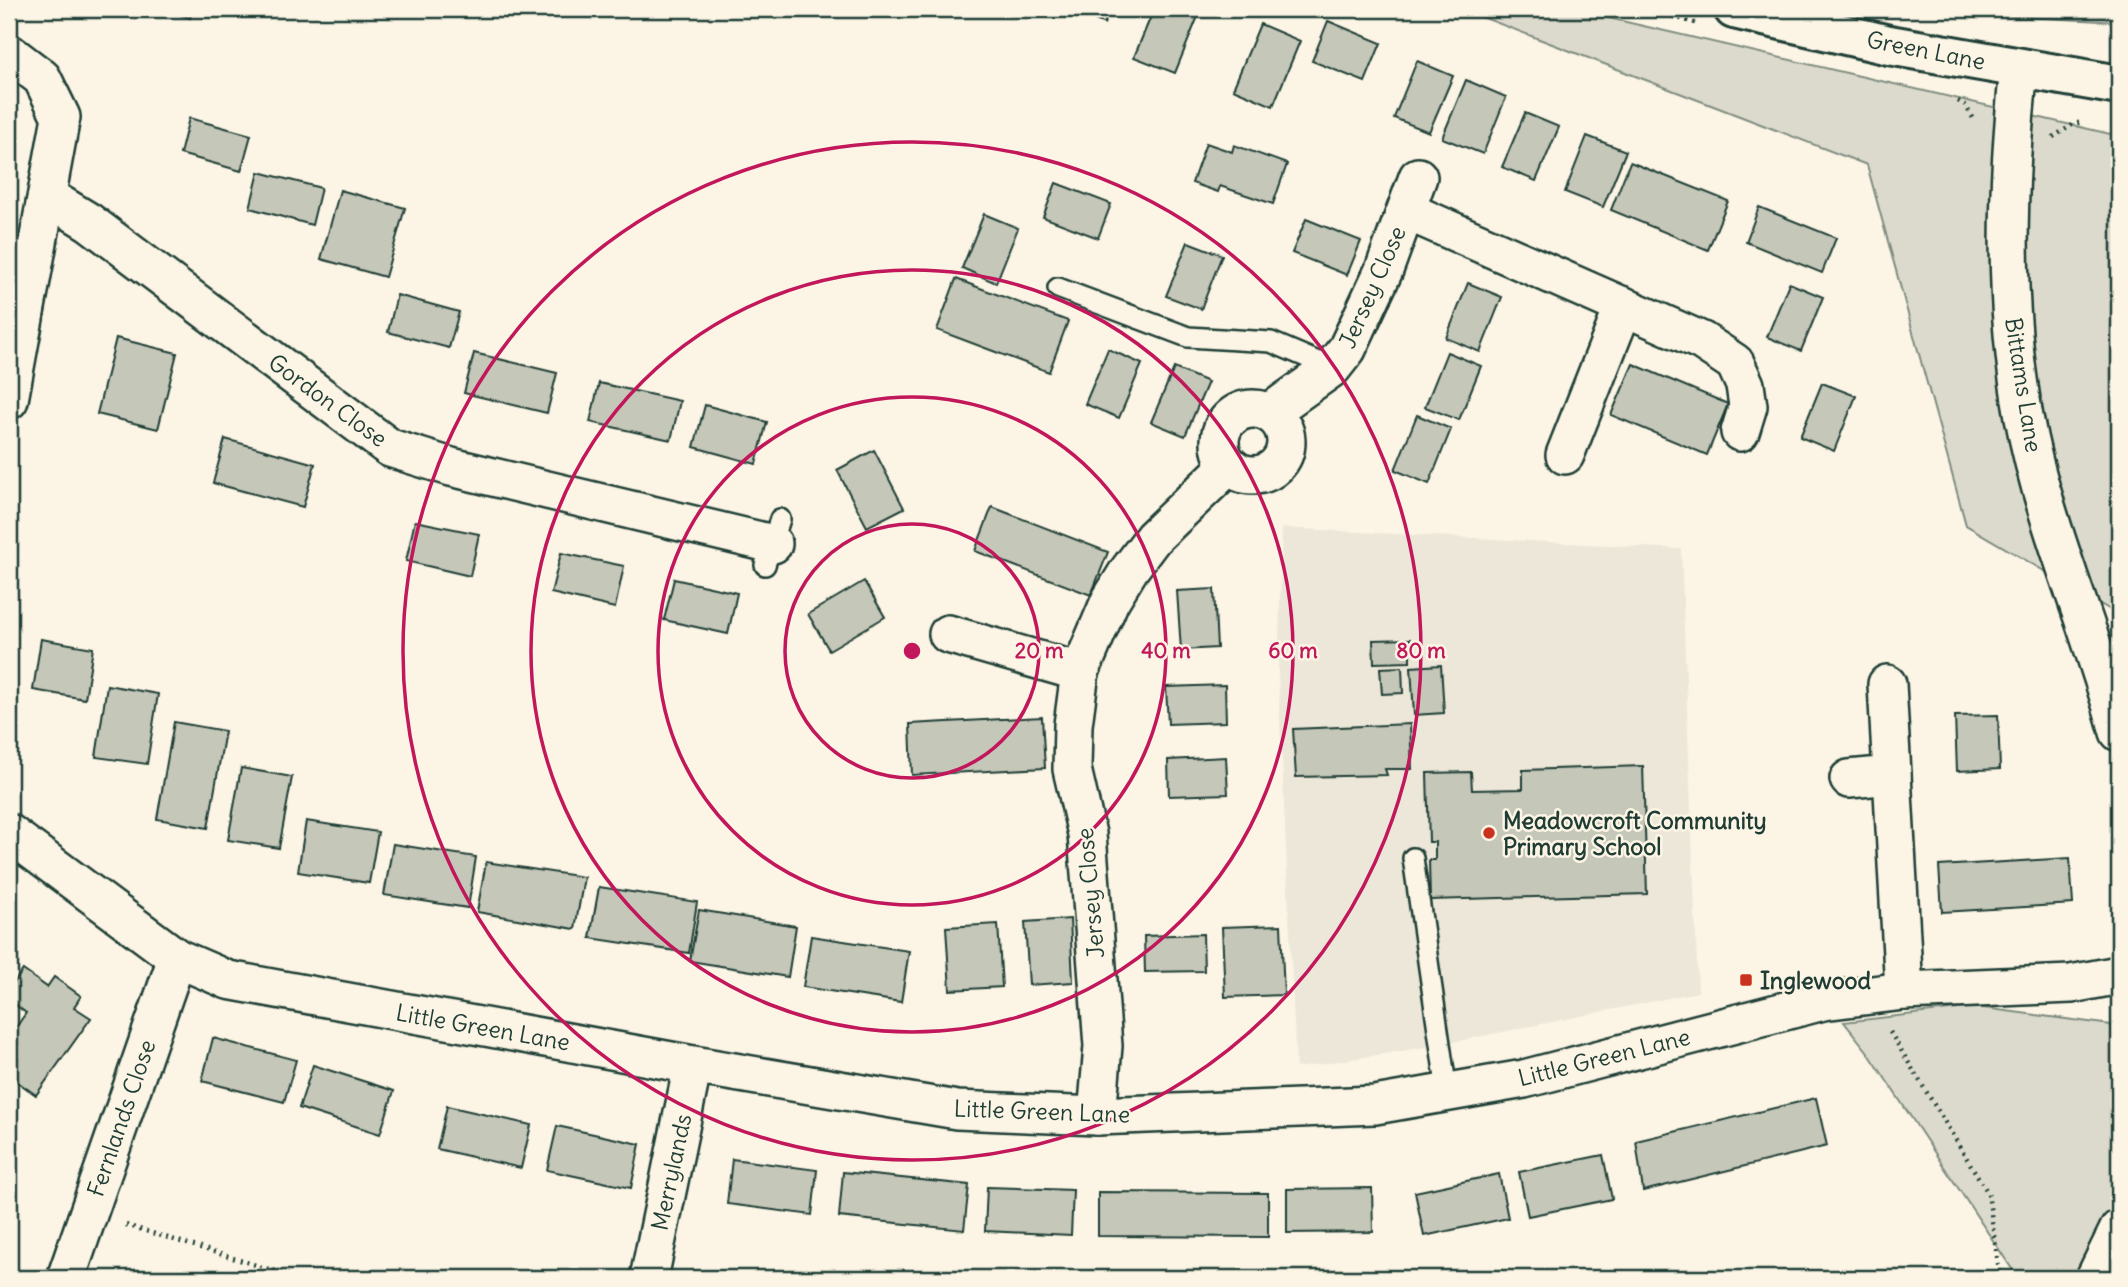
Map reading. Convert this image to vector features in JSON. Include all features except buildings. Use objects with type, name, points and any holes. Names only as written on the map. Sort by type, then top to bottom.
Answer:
[{"type":"street","name":"Green Lane","points":[[1734,9],[1889,45],[2109,84]]},
{"type":"street","points":[[9,53],[42,78],[61,117],[9,400]]},
{"type":"street","name":"Bittams Lane","points":[[2019,68],[2008,198],[2015,349],[2022,407],[2044,495],[2119,732]]},
{"type":"street","name":"Jersey Close","points":[[1269,413],[1332,368],[1347,349],[1384,270],[1412,194],[1624,306],[1702,341],[1735,363],[1745,385],[1748,406],[1740,432]]},
{"type":"street","name":"Gordon Close","points":[[48,197],[89,222],[390,448],[451,467],[773,543]]},
{"type":"street","points":[[1565,455],[1624,306]]},
{"type":"street","points":[[1254,408],[1269,413],[1281,424],[1287,440],[1284,456],[1273,468],[1259,475],[1242,474],[1228,466],[1221,453],[1219,436],[1226,422],[1238,412],[1254,408]]},
{"type":"street","name":"Jersey Close","points":[[1097,1116],[1103,1046],[1087,834],[1072,769],[1073,725],[1080,672],[1110,601],[1129,570],[1153,538],[1228,466]]},
{"type":"street","points":[[948,634],[1080,672]]},
{"type":"street","points":[[1887,684],[1904,991]]},
{"type":"street","points":[[1849,779],[1892,775]]},
{"type":"street","name":"Little Green Lane","points":[[9,833],[177,958],[228,979],[692,1065],[957,1110],[1097,1116],[1375,1105],[1524,1079],[1823,1000],[1904,991],[2071,984],[2119,975]]},
{"type":"street","name":"Fernlands Close","points":[[66,1278],[177,958]]},
{"type":"street","name":"Merrylands","points":[[649,1278],[692,1065]]},
{"type":"street","points":[[2095,1278],[2119,1229]]},
{"type":"lane","points":[[1058,288],[1188,337],[1271,342],[1332,368]]},
{"type":"lane","points":[[1413,858],[1447,1092]]},
{"type":"path","points":[[2047,149],[2052,138],[2084,121]]},
{"type":"path","points":[[1868,995],[1988,1193],[2000,1278]]},
{"type":"path","points":[[89,1213],[298,1278]]},
{"type":"shaded area","points":[[1461,9],[1570,9],[2119,136],[2119,615],[1966,525],[1867,165]]},
{"type":"shaded area","points":[[1950,9],[2119,9],[2119,22],[1952,13]]},
{"type":"shaded area","name":"Meadowcroft Community Primary School","points":[[1282,528],[1681,549],[1698,992],[1439,1045],[1296,1068],[1278,673]]},
{"type":"shaded area","points":[[1976,1007],[2111,1025],[2119,1053],[2119,1204],[2115,1237],[2073,1278],[2018,1278],[1867,1051],[1844,1022]]},
{"type":"place","name":"Meadowcroft Community Primary School","points":[[1489,833]]},
{"type":"place","name":"Inglewood","points":[[1746,980]]}]
